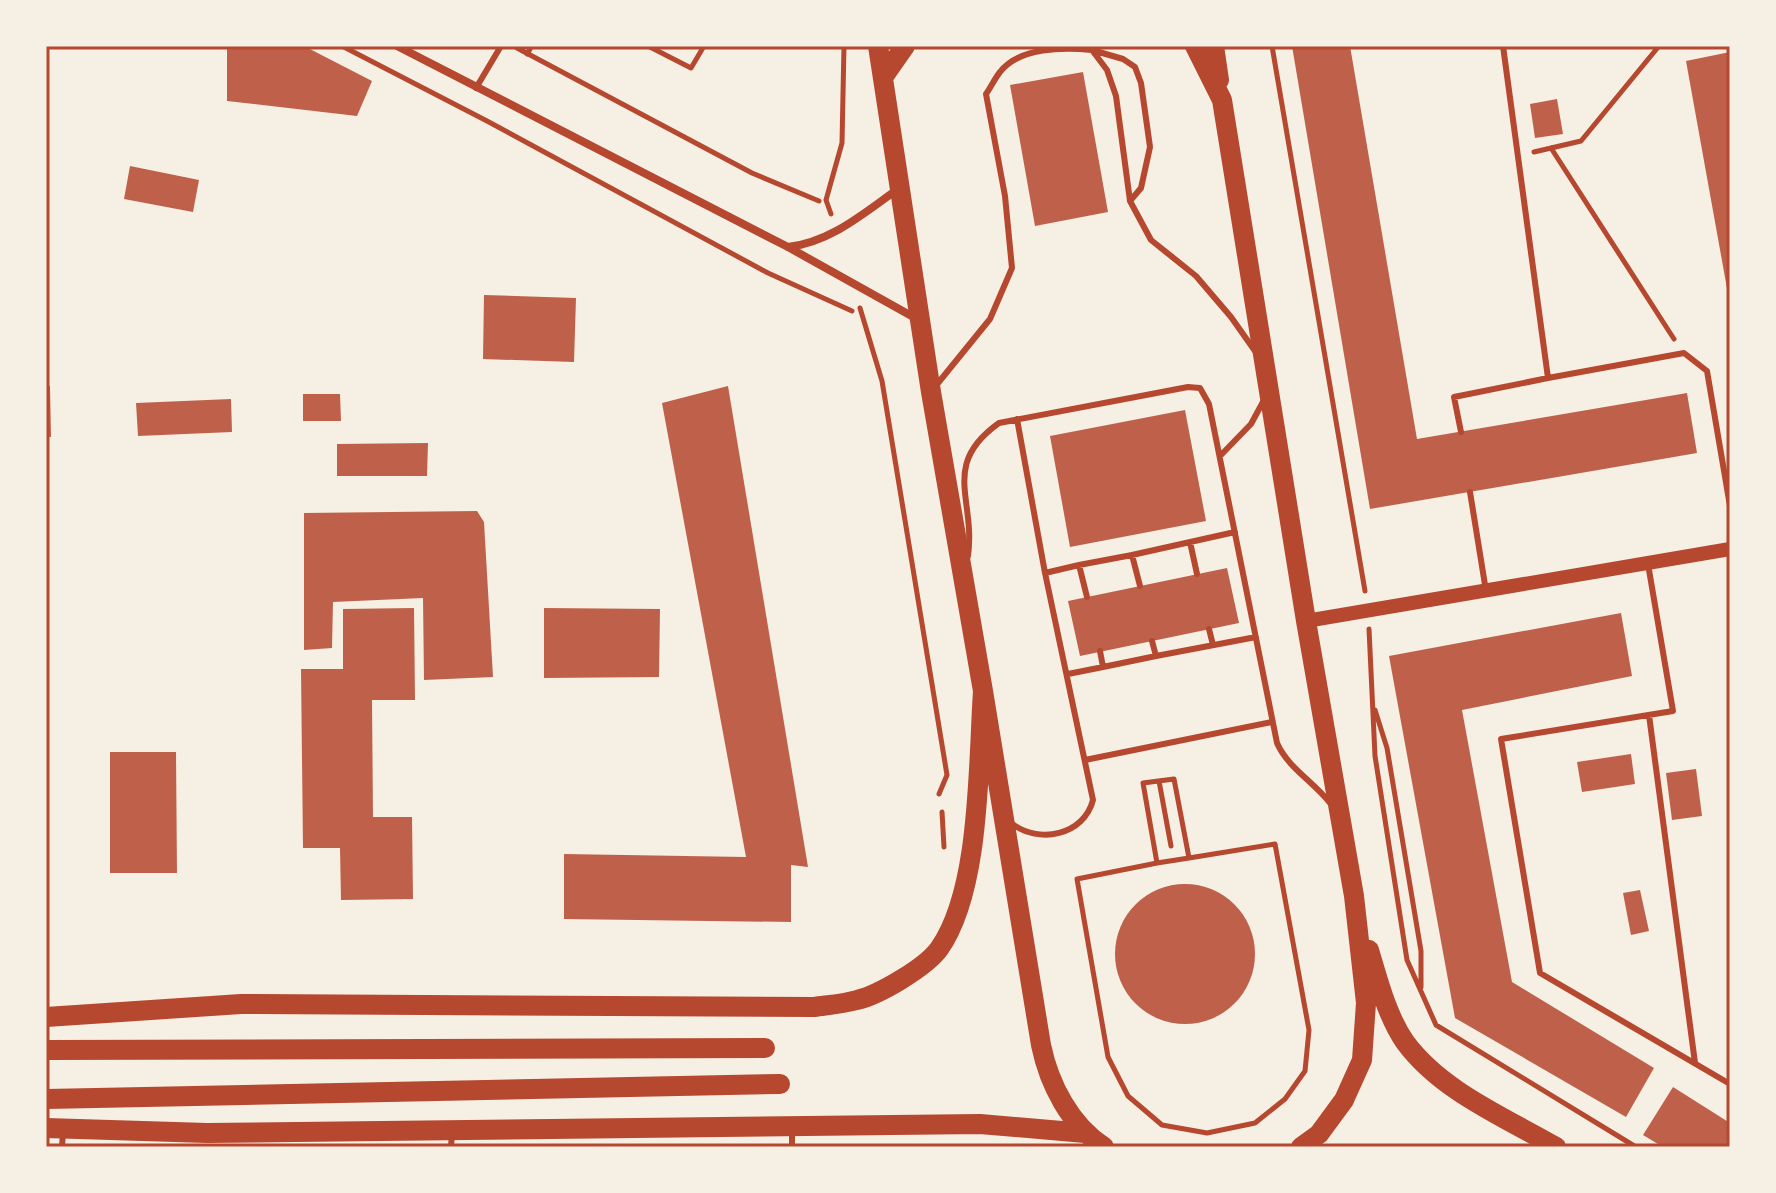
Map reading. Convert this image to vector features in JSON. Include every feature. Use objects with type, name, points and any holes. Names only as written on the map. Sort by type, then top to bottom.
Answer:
[{"type":"main road","points":[[878,46],[931,392],[1045,1065],[1062,1101],[1093,1142]]},
{"type":"main road","points":[[884,76],[905,46]]},
{"type":"main road","points":[[1195,46],[1222,100]]},
{"type":"main road","points":[[1214,46],[1306,621],[1354,896],[1366,1003],[1362,1060],[1344,1100],[1319,1134],[1301,1147]]},
{"type":"main road","points":[[46,1017],[241,1004],[814,1007],[859,1000],[904,978],[938,951],[958,914],[971,861],[983,691]]},
{"type":"main road","points":[[1354,896],[1381,991],[1405,1041],[1442,1081],[1556,1147]]},
{"type":"main road","points":[[46,1050],[765,1048]]},
{"type":"main road","points":[[46,1099],[780,1084]]},
{"type":"main road","points":[[57,1135],[207,1133],[452,1138],[792,1126],[980,1124],[1093,1142]]},
{"type":"street","points":[[397,46],[788,247],[921,321]]},
{"type":"street","points":[[788,247],[819,241],[898,189]]},
{"type":"street","points":[[1306,621],[1730,549]]},
{"type":"lane","points":[[476,88],[501,46]]},
{"type":"lane","points":[[1503,46],[1548,378]]},
{"type":"lane","points":[[931,392],[990,319],[1012,268],[1005,196],[986,94],[1001,69],[1020,57],[1068,48],[1092,50],[1123,59],[1135,67],[1141,83],[1150,147],[1141,188],[1130,201]]},
{"type":"lane","points":[[1092,50],[1107,70],[1116,96],[1130,201],[1151,240],[1196,276],[1264,363]]},
{"type":"lane","points":[[1461,432],[1454,397],[1684,353],[1707,371],[1730,506]]},
{"type":"lane","points":[[961,574],[970,540],[965,469],[975,442],[986,432],[999,423],[1017,419],[1188,387],[1200,388],[1209,404],[1272,722],[1282,754],[1319,789],[1341,822]]},
{"type":"lane","points":[[1220,456],[1251,424],[1268,390]]},
{"type":"lane","points":[[1003,815],[1014,826],[1049,836],[1081,824],[1090,813],[1093,800],[1045,573],[1017,419]]},
{"type":"lane","points":[[1470,492],[1486,591]]},
{"type":"lane","points":[[1045,573],[1235,532]]},
{"type":"lane","points":[[1190,542],[1197,574]]},
{"type":"lane","points":[[1132,555],[1140,586]]},
{"type":"lane","points":[[1648,564],[1673,711],[1501,739],[1540,973],[1730,1084]]},
{"type":"lane","points":[[1079,565],[1087,597]]},
{"type":"lane","points":[[1209,629],[1213,645]]},
{"type":"lane","points":[[1068,674],[1256,637]]},
{"type":"lane","points":[[1152,641],[1156,656]]},
{"type":"lane","points":[[1100,651],[1103,667]]},
{"type":"lane","points":[[1649,715],[1695,1063]]},
{"type":"lane","points":[[1085,760],[1272,722]]},
{"type":"lane","points":[[792,1126],[792,1147]]},
{"type":"path","points":[[342,46],[768,273],[852,311]]},
{"type":"path","points":[[512,46],[752,173],[819,201]]},
{"type":"path","points":[[527,54],[532,46]]},
{"type":"path","points":[[648,46],[691,68],[704,46]]},
{"type":"path","points":[[836,231],[826,200],[842,143],[844,46]]},
{"type":"path","points":[[1272,46],[1369,610],[1375,756],[1407,960],[1436,1025],[1636,1147]]},
{"type":"path","points":[[1518,155],[1581,141],[1659,46]]},
{"type":"path","points":[[1551,148],[1684,353]]},
{"type":"path","points":[[852,282],[882,381],[947,775],[939,794]]},
{"type":"path","points":[[1372,700],[1387,748],[1421,951],[1421,992]]},
{"type":"path","points":[[1157,863],[1143,783],[1174,779],[1189,858]]},
{"type":"path","points":[[1159,781],[1171,846]]},
{"type":"path","points":[[1275,844],[1309,1030],[1305,1071],[1285,1099],[1255,1123],[1207,1133],[1162,1125],[1128,1096],[1108,1057],[1077,879],[1157,863],[1275,844]]},
{"type":"building","points":[[227,46],[304,46],[372,81],[357,116],[227,101]]},
{"type":"building","points":[[1292,46],[1350,46],[1417,439],[1687,393],[1697,453],[1370,509]]},
{"type":"building","points":[[1730,52],[1730,294],[1728,294],[1686,61]]},
{"type":"building","points":[[1083,72],[1108,212],[1035,226],[1010,85]]},
{"type":"building","points":[[1557,99],[1563,134],[1535,138],[1530,104]]},
{"type":"building","points":[[130,166],[199,180],[193,212],[124,199]]},
{"type":"building","points":[[484,295],[576,298],[574,362],[483,359]]},
{"type":"building","points":[[46,386],[50,386],[51,437],[46,437]]},
{"type":"building","points":[[728,386],[808,867],[791,865],[791,922],[564,919],[564,854],[746,857],[662,403]]},
{"type":"building","points":[[303,394],[340,394],[341,421],[303,421]]},
{"type":"building","points":[[231,399],[232,432],[138,436],[136,403]]},
{"type":"building","points":[[1185,410],[1206,521],[1070,547],[1050,436]]},
{"type":"building","points":[[428,443],[427,476],[337,476],[337,444]]},
{"type":"building","points":[[477,511],[484,522],[493,677],[424,680],[423,598],[333,602],[332,648],[304,650],[304,513]]},
{"type":"building","points":[[1227,568],[1239,623],[1080,656],[1068,601]]},
{"type":"building","points":[[414,608],[415,700],[372,700],[373,817],[412,817],[413,899],[341,900],[340,848],[303,848],[301,669],[343,669],[343,609]]},
{"type":"building","points":[[544,608],[660,609],[659,677],[544,678]]},
{"type":"building","points":[[1621,613],[1632,676],[1462,710],[1512,982],[1654,1068],[1626,1117],[1455,1018],[1389,656]]},
{"type":"building","points":[[110,752],[176,752],[177,873],[110,873]]},
{"type":"building","points":[[1631,754],[1635,784],[1582,792],[1577,762]]},
{"type":"building","points":[[1696,769],[1702,816],[1672,820],[1666,773]]},
{"type":"building","points":[[1185,884],[1212,889],[1234,905],[1250,927],[1255,954],[1250,981],[1234,1003],[1212,1019],[1185,1024],[1158,1019],[1136,1003],[1120,981],[1115,954],[1120,927],[1136,905],[1158,889]]},
{"type":"building","points":[[1640,890],[1649,931],[1631,935],[1623,893]]},
{"type":"building","points":[[1673,1087],[1730,1123],[1730,1147],[1663,1147],[1643,1135]]}]
